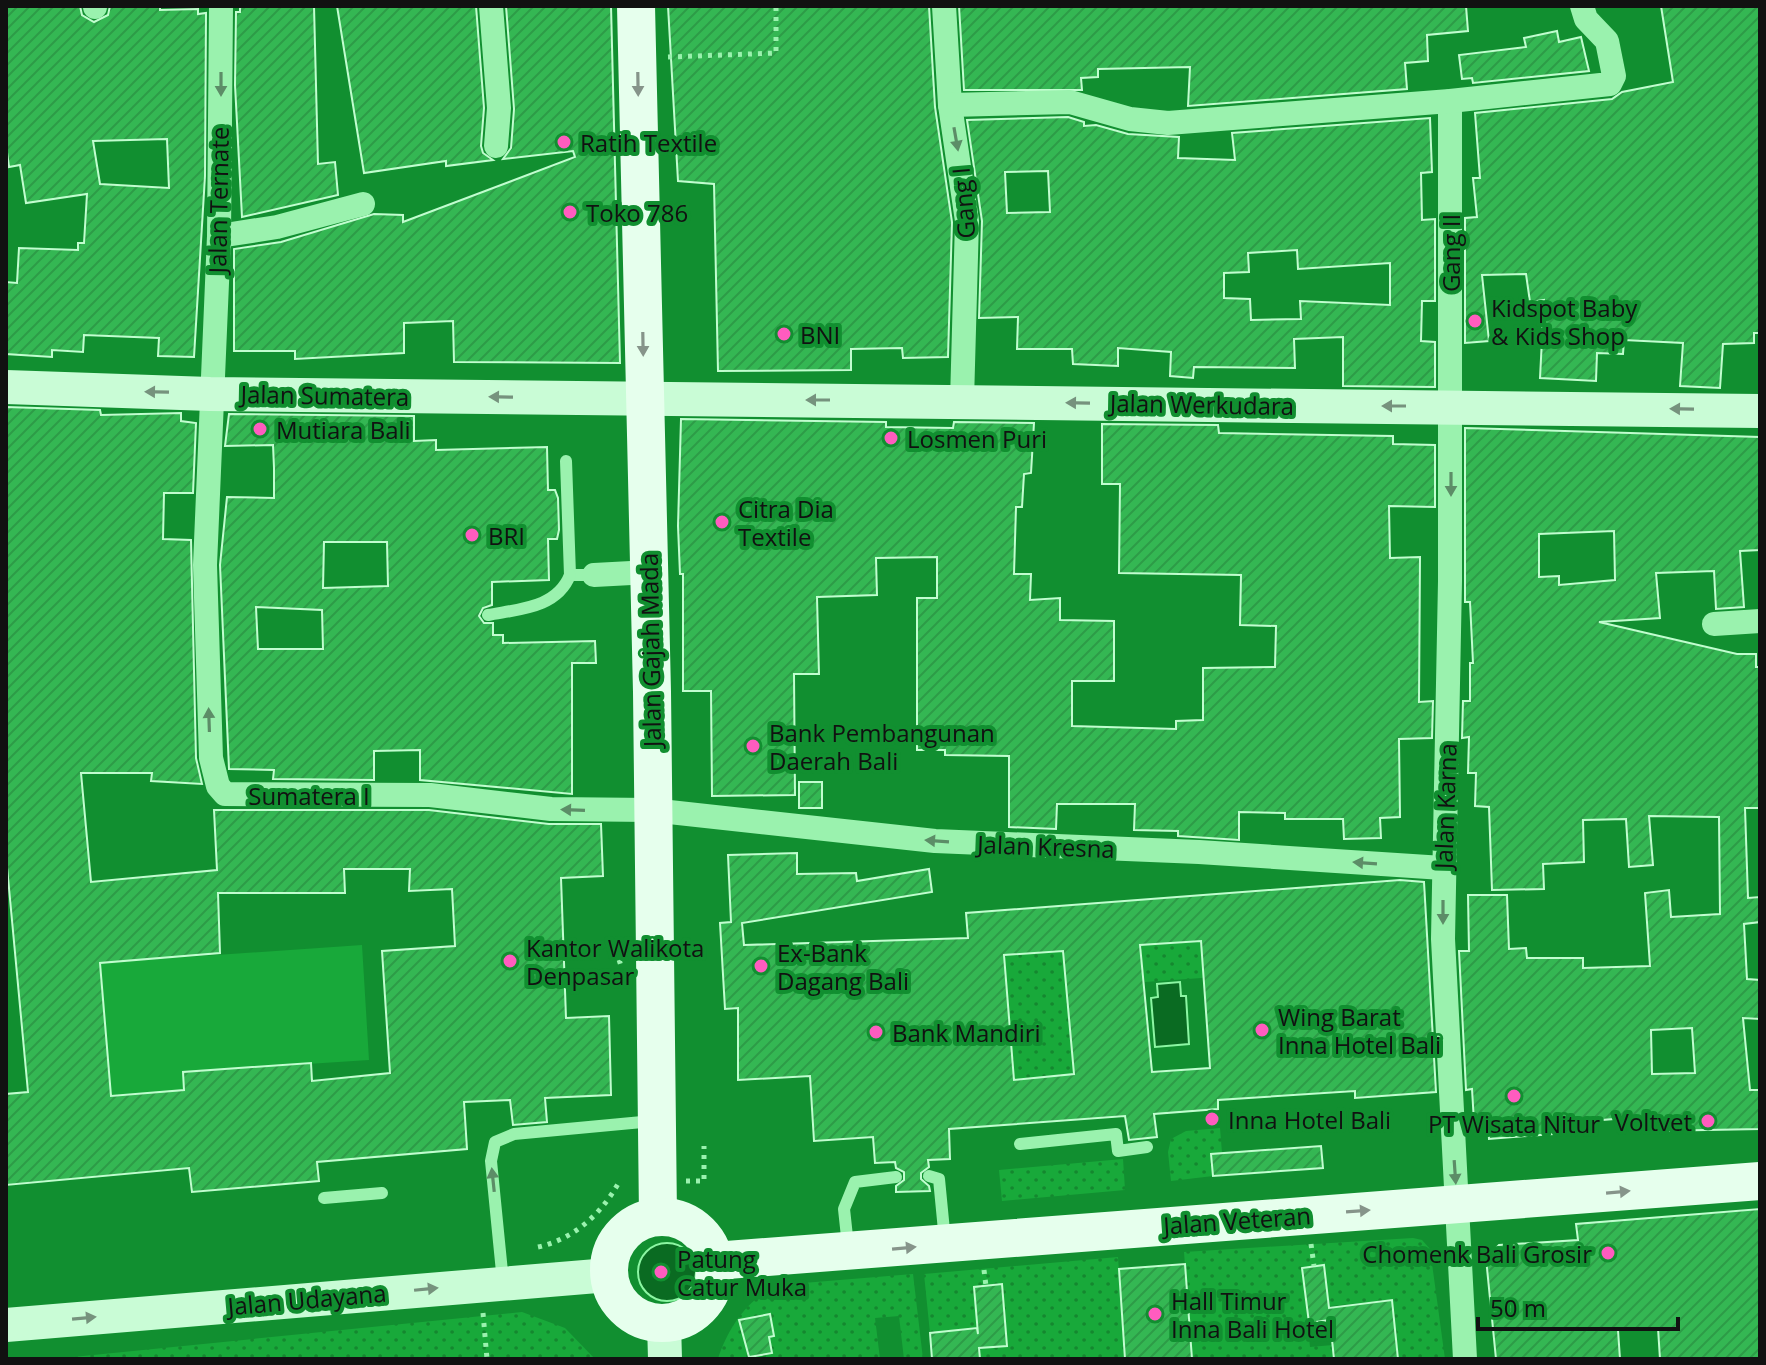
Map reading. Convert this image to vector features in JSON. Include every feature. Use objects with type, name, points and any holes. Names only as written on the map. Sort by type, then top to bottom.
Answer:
[{"type":"main road","name":"Jalan Gajah Mada","points":[[636,6],[650,572],[658,1216]]},
{"type":"main road","name":"Jalan Veteran","points":[[714,1261],[1760,1181]]},
{"type":"main road","points":[[658,1216],[688,1223],[710,1246],[714,1261],[711,1288],[697,1310],[682,1320],[665,1341],[648,1321],[621,1304],[609,1275],[609,1258],[616,1242],[641,1220],[658,1216]]},
{"type":"street","name":"Jalan Ternate","points":[[210,394],[219,236],[221,6]]},
{"type":"street","points":[[491,6],[499,108],[496,146]]},
{"type":"street","name":"Gang I","points":[[944,6],[950,105],[967,221],[962,401]]},
{"type":"street","points":[[950,105],[1070,102],[1130,119],[1168,123],[1450,101],[1612,82],[1607,41],[1586,19],[1582,6]]},
{"type":"street","name":"Gang II","points":[[1450,101],[1451,406]]},
{"type":"street","points":[[219,236],[277,227],[363,204]]},
{"type":"street","name":"Jalan Sumatera","points":[[6,387],[210,394],[644,398]]},
{"type":"street","name":"Sumatera I","points":[[210,394],[205,565],[209,712],[213,773],[225,794],[430,795],[551,809],[651,810]]},
{"type":"street","name":"Jalan Werkudara","points":[[644,398],[1760,411]]},
{"type":"street","name":"Jalan Karna","points":[[1451,406],[1443,868],[1447,1037],[1465,1359]]},
{"type":"street","points":[[582,575],[650,572]]},
{"type":"street","points":[[1714,624],[1760,621]]},
{"type":"street","name":"Jalan Kresna","points":[[651,810],[935,841],[1199,852],[1443,868]]},
{"type":"street","name":"Jalan Udayana","points":[[6,1325],[609,1275]]},
{"type":"lane","points":[[488,615],[535,607],[582,575],[566,461]]},
{"type":"lane","points":[[503,1282],[491,1161],[495,1142],[514,1134],[656,1120]]},
{"type":"lane","points":[[1020,1144],[1116,1134],[1118,1151],[1147,1147]]},
{"type":"lane","points":[[929,1176],[939,1179],[946,1244]]},
{"type":"lane","points":[[848,1252],[844,1209],[848,1192],[855,1182],[896,1177]]},
{"type":"lane","points":[[324,1198],[382,1193]]},
{"type":"path","points":[[637,59],[776,53],[776,6]]},
{"type":"path","points":[[538,1247],[563,1239],[604,1207],[620,1180]]},
{"type":"path","points":[[483,1313],[487,1359]]},
{"type":"shaded area","points":[[1211,941],[1215,977],[1145,982],[1144,977],[1066,984],[1074,1074],[1014,1080],[1004,955]]},
{"type":"shaded area","points":[[362,945],[369,1060],[183,1072],[184,1090],[111,1096],[100,963]]},
{"type":"shaded area","points":[[1180,982],[1181,996],[1186,996],[1189,1044],[1155,1047],[1151,998],[1158,997],[1157,984]]},
{"type":"shaded area","points":[[1220,1128],[1222,1153],[1212,1154],[1213,1176],[1171,1181],[1168,1152],[1171,1139],[1186,1131]]},
{"type":"shaded area","points":[[1123,1159],[1125,1190],[1002,1201],[999,1170]]},
{"type":"shaded area","points":[[1413,1238],[1422,1240],[1430,1249],[1445,1359],[1398,1359],[1392,1300],[1329,1306],[1324,1265],[1302,1269],[1310,1347],[1333,1345],[1334,1359],[1192,1359],[1184,1252]]},
{"type":"shaded area","points":[[667,1243],[688,1251],[696,1272],[688,1293],[667,1301],[646,1293],[638,1272],[646,1251]]},
{"type":"shaded area","points":[[1118,1257],[1125,1359],[980,1359],[979,1348],[1002,1285],[974,1287],[977,1328],[930,1333],[924,1274]]},
{"type":"shaded area","points":[[913,1274],[923,1359],[904,1359],[899,1316],[875,1318],[880,1359],[718,1359],[727,1336],[741,1315],[758,1298],[779,1285]]},
{"type":"shaded area","points":[[522,1312],[565,1328],[595,1359],[53,1359]]},
{"type":"building","points":[[6,6],[80,6],[82,15],[94,22],[108,15],[110,6],[160,6],[160,10],[198,9],[198,14],[206,13],[205,176],[194,357],[158,356],[159,338],[84,335],[83,352],[52,350],[52,357],[6,354],[6,282],[17,283],[19,248],[78,250],[78,243],[84,243],[87,194],[26,203],[20,165],[9,167],[6,145]],"holes":[[[167,139],[169,188],[100,184],[93,141]]]},
{"type":"building","points":[[240,6],[314,6],[318,164],[335,162],[338,195],[242,217],[235,85],[236,12],[240,12]]},
{"type":"building","points":[[337,6],[476,6],[484,108],[481,146],[483,153],[493,160],[446,166],[446,161],[364,173]]},
{"type":"building","points":[[506,6],[611,6],[620,363],[454,362],[453,321],[404,323],[404,353],[295,359],[295,351],[234,351],[234,249],[281,242],[374,214],[403,215],[403,222],[575,157],[573,151],[503,159],[511,148],[514,109]]},
{"type":"building","points":[[668,6],[929,6],[935,107],[952,222],[948,357],[903,358],[902,348],[851,349],[851,370],[718,371],[714,184],[678,181]]},
{"type":"building","points":[[959,6],[1466,6],[1468,31],[1427,35],[1428,61],[1405,63],[1407,89],[1188,106],[1190,67],[1098,69],[1098,77],[1081,78],[1082,90],[964,90]]},
{"type":"building","points":[[1661,6],[1760,6],[1760,333],[1754,333],[1754,343],[1723,344],[1720,388],[1680,386],[1683,343],[1624,340],[1623,354],[1597,353],[1596,381],[1540,378],[1544,300],[1530,302],[1526,274],[1482,275],[1489,341],[1465,343],[1465,218],[1477,217],[1473,178],[1480,178],[1475,113],[1612,99],[1622,92],[1673,82]]},
{"type":"building","points":[[1557,31],[1559,42],[1581,37],[1589,71],[1473,83],[1472,78],[1462,79],[1459,55],[1526,47],[1524,38]]},
{"type":"building","points":[[1068,117],[1084,122],[1084,126],[1096,125],[1128,134],[1179,137],[1178,158],[1235,160],[1232,133],[1430,118],[1432,172],[1421,173],[1422,220],[1435,219],[1435,301],[1422,301],[1421,341],[1435,342],[1435,387],[1343,386],[1343,337],[1294,339],[1295,368],[1194,367],[1193,378],[1170,376],[1171,352],[1118,348],[1118,366],[1073,364],[1072,349],[1017,349],[1018,317],[979,318],[982,221],[967,120]],"holes":[[[1048,171],[1050,212],[1007,213],[1005,172]],[[1297,250],[1298,269],[1390,263],[1390,305],[1300,301],[1301,319],[1251,320],[1250,299],[1224,298],[1224,273],[1249,272],[1248,253]]]},
{"type":"building","points":[[6,407],[100,410],[101,415],[181,413],[181,421],[196,423],[193,493],[164,493],[163,539],[191,540],[196,758],[202,784],[151,781],[152,773],[81,773],[91,882],[217,870],[214,810],[429,810],[549,824],[601,824],[603,876],[561,878],[566,1018],[609,1016],[611,1095],[545,1098],[547,1122],[513,1125],[510,1100],[464,1102],[467,1149],[317,1162],[319,1181],[192,1192],[189,1168],[6,1185],[6,1094],[28,1092],[6,856]],"holes":[[[344,869],[410,869],[409,891],[452,889],[455,946],[382,951],[390,1073],[312,1081],[311,1063],[183,1072],[184,1090],[111,1096],[100,963],[220,953],[218,893],[345,893]]]},
{"type":"building","points":[[229,414],[414,416],[414,441],[436,440],[436,450],[547,447],[548,490],[555,490],[558,498],[559,530],[557,539],[548,539],[549,580],[492,582],[492,605],[483,608],[479,616],[484,623],[493,623],[493,635],[503,635],[503,643],[595,641],[596,663],[572,663],[572,794],[420,780],[420,750],[374,751],[374,780],[273,779],[274,770],[229,769],[220,565],[227,497],[274,498],[274,468],[273,445],[225,446]],"holes":[[[324,542],[387,542],[388,586],[323,588]],[[256,607],[322,610],[323,649],[258,649]]]},
{"type":"building","points":[[681,419],[886,422],[886,427],[953,428],[954,422],[1034,423],[1031,473],[1024,474],[1022,507],[1016,507],[1014,574],[1031,574],[1030,600],[1060,598],[1060,620],[1114,621],[1114,681],[1072,681],[1072,726],[1176,729],[1176,721],[1203,720],[1203,668],[1275,667],[1276,626],[1240,625],[1241,575],[1119,573],[1120,484],[1102,484],[1102,424],[1218,425],[1219,433],[1393,436],[1393,444],[1435,445],[1435,507],[1389,506],[1390,558],[1420,557],[1419,702],[1433,701],[1432,738],[1399,739],[1400,817],[1380,818],[1381,838],[1344,839],[1343,819],[1285,819],[1285,813],[1239,812],[1239,840],[1178,836],[1178,831],[1134,830],[1135,804],[1057,804],[1056,829],[1009,827],[1009,756],[945,755],[945,750],[917,750],[917,598],[937,598],[937,557],[876,558],[877,595],[817,597],[819,674],[794,674],[795,795],[712,796],[711,691],[683,691],[683,574],[680,574],[678,526]]},
{"type":"building","points":[[1465,428],[1760,437],[1760,550],[1740,551],[1744,607],[1716,609],[1714,571],[1656,573],[1660,618],[1599,622],[1737,654],[1756,654],[1756,667],[1760,667],[1760,808],[1745,808],[1748,898],[1760,897],[1760,922],[1744,924],[1747,979],[1760,980],[1760,1019],[1743,1018],[1750,1090],[1760,1090],[1760,1129],[1653,1131],[1653,1116],[1602,1120],[1602,1123],[1553,1130],[1553,1134],[1489,1139],[1488,1121],[1474,1122],[1472,1089],[1466,1090],[1459,951],[1469,951],[1468,895],[1507,895],[1509,949],[1526,948],[1527,958],[1583,958],[1583,968],[1650,966],[1645,893],[1669,890],[1671,917],[1720,914],[1719,817],[1649,816],[1653,865],[1629,867],[1626,819],[1583,820],[1584,862],[1543,864],[1544,889],[1492,890],[1489,807],[1475,806],[1476,773],[1468,773],[1469,737],[1462,738],[1463,701],[1470,701],[1470,663],[1473,663],[1470,602],[1465,602]],"holes":[[[1614,531],[1615,580],[1559,585],[1559,576],[1539,577],[1539,534]],[[1692,1028],[1695,1073],[1652,1074],[1651,1030]]]},
{"type":"building","points":[[799,782],[822,782],[822,808],[799,808]]},
{"type":"building","points":[[797,853],[797,874],[856,873],[857,881],[929,869],[932,892],[742,923],[744,945],[968,938],[966,913],[1400,880],[1424,882],[1436,1092],[1355,1098],[1355,1091],[1218,1100],[1218,1109],[1154,1114],[1157,1137],[1129,1140],[1125,1116],[949,1129],[950,1159],[928,1160],[929,1167],[921,1173],[921,1179],[930,1191],[896,1192],[896,1186],[904,1180],[904,1172],[896,1168],[895,1162],[875,1163],[873,1137],[814,1141],[810,1076],[738,1080],[738,1008],[725,1009],[720,923],[731,922],[728,855]],"holes":[[[1201,941],[1210,1068],[1152,1072],[1140,945]],[[1063,951],[1074,1074],[1014,1080],[1004,955]]]},
{"type":"building","points":[[1321,1146],[1323,1168],[1213,1176],[1211,1154]]},
{"type":"building","points":[[1760,1209],[1760,1359],[1660,1359],[1658,1328],[1618,1330],[1620,1359],[1496,1359],[1486,1258],[1499,1245],[1578,1240],[1576,1224]]},
{"type":"building","name":"Hall Timur Inna Bali Hotel","points":[[1185,1264],[1192,1359],[1125,1359],[1119,1269]]},
{"type":"building","points":[[1324,1265],[1329,1308],[1392,1300],[1398,1359],[1334,1359],[1330,1320],[1309,1323],[1302,1268]]},
{"type":"building","points":[[1002,1284],[1007,1346],[979,1348],[980,1359],[932,1359],[930,1333],[977,1328],[978,1334],[974,1287]]},
{"type":"building","points":[[770,1314],[774,1336],[769,1337],[772,1353],[749,1357],[739,1320]]},
{"type":"place","name":"Ratih Textile","points":[[564,142]]},
{"type":"place","name":"Toko 786","points":[[570,212]]},
{"type":"place","name":"Kidspot Baby & Kids Shop","points":[[1475,321]]},
{"type":"place","name":"BNI","points":[[784,334]]},
{"type":"place","name":"Mutiara Bali","points":[[260,429]]},
{"type":"place","name":"Losmen Puri","points":[[891,438]]},
{"type":"place","name":"Citra Dia Textile","points":[[722,522]]},
{"type":"place","name":"BRI","points":[[472,535]]},
{"type":"place","name":"Bank Pembangunan Daerah Bali","points":[[753,746]]},
{"type":"place","name":"Kantor Walikota Denpasar","points":[[510,961]]},
{"type":"place","name":"Ex-Bank Dagang Bali","points":[[761,966]]},
{"type":"place","name":"Wing Barat Inna Hotel Bali","points":[[1262,1030]]},
{"type":"place","name":"Bank Mandiri","points":[[876,1032]]},
{"type":"place","name":"PT Wisata Nitur","points":[[1514,1096]]},
{"type":"place","name":"Inna Hotel Bali","points":[[1212,1119]]},
{"type":"place","name":"Voltvet","points":[[1708,1121]]},
{"type":"place","name":"Chomenk Bali Grosir","points":[[1608,1253]]},
{"type":"place","name":"Patung Catur Muka","points":[[661,1272]]},
{"type":"place","name":"Hall Timur Inna Bali Hotel","points":[[1155,1314]]}]
